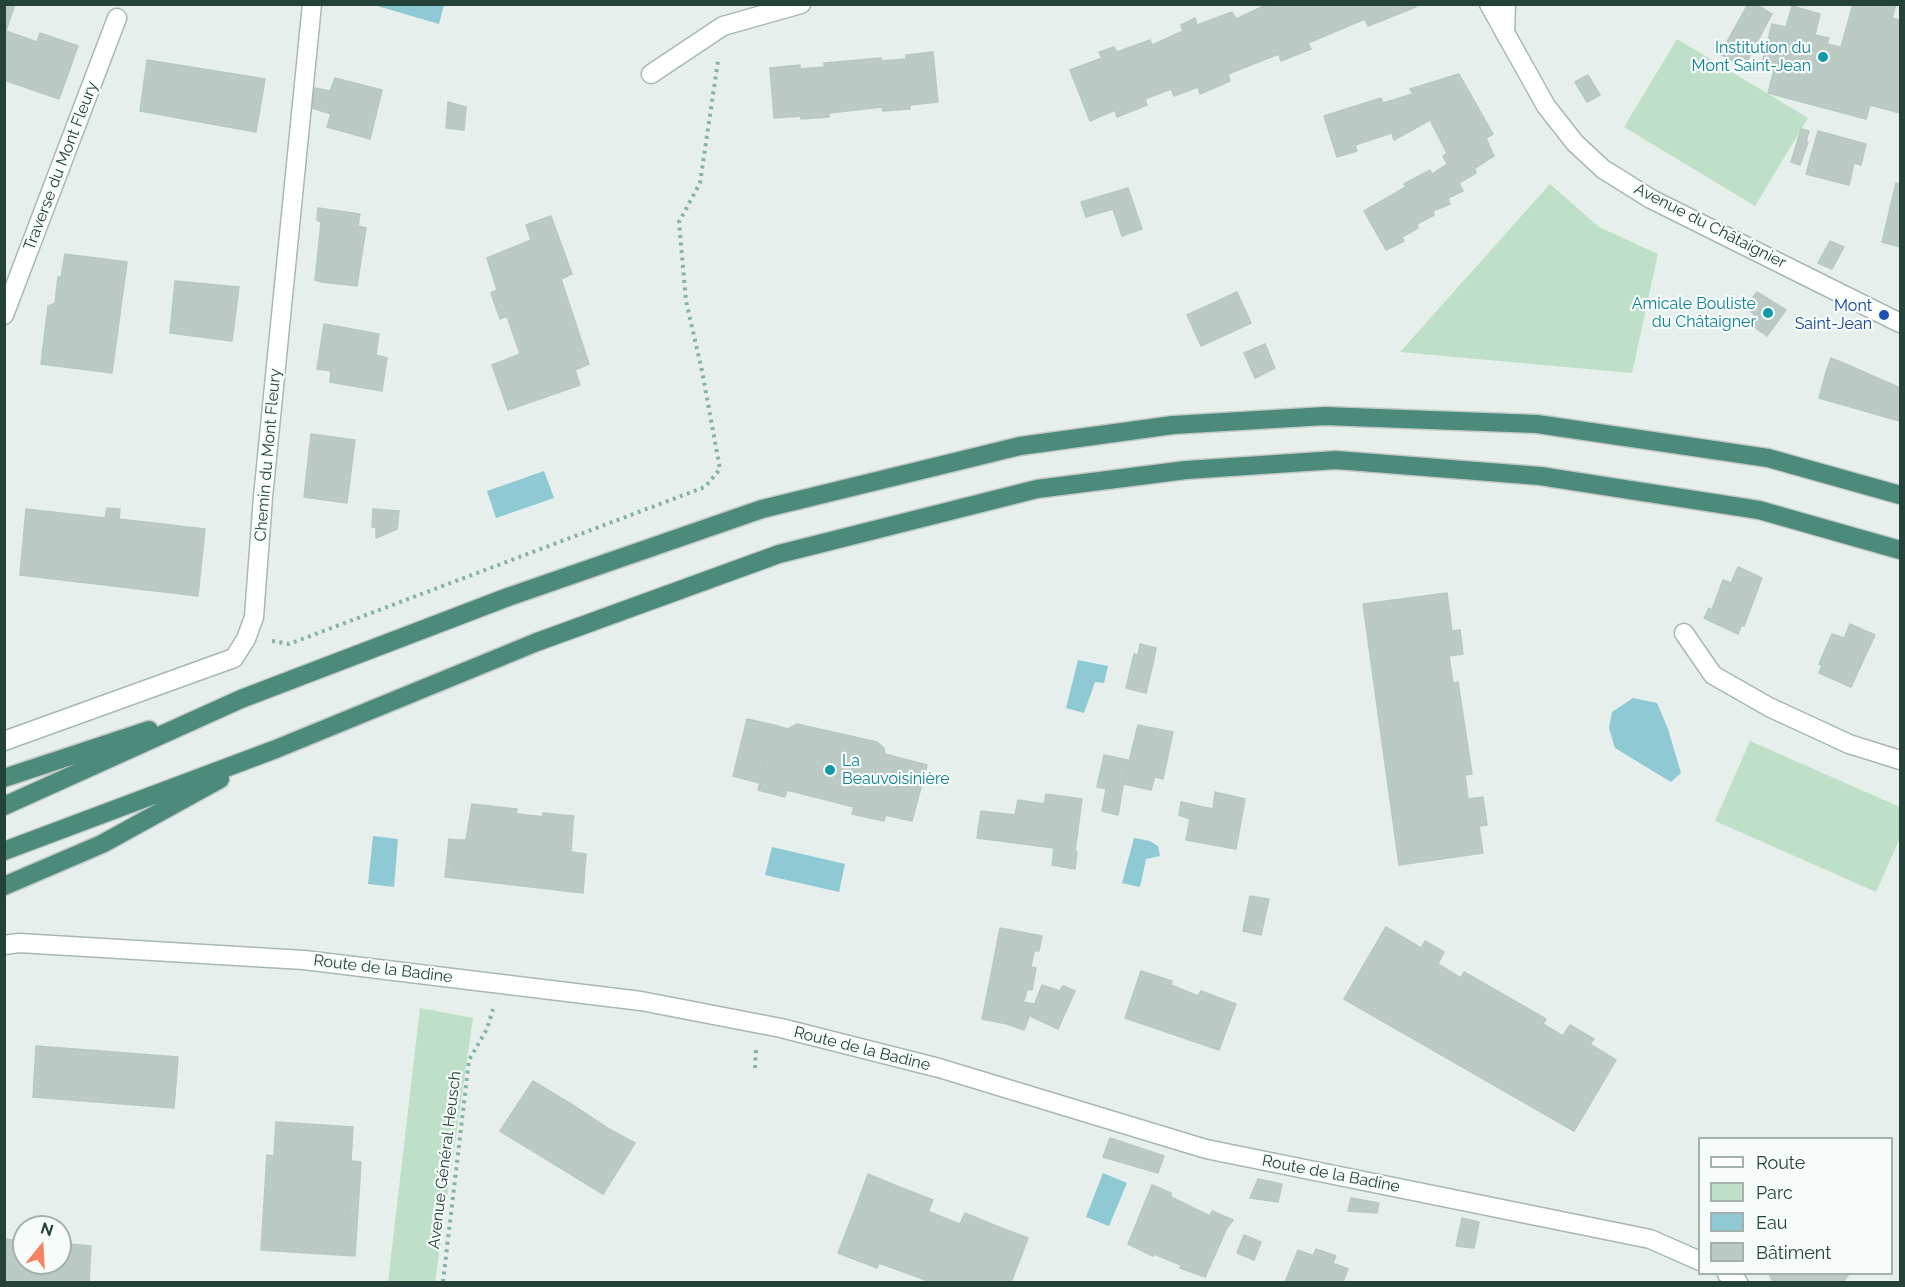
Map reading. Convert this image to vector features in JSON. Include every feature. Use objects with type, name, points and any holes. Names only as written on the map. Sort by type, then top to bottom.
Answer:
[{"type":"highway","points":[[4,778],[241,699],[508,597],[762,509],[1020,446],[1173,424],[1325,416],[1537,424],[1768,458],[1900,495]]},
{"type":"highway","points":[[4,851],[276,749],[537,642],[779,554],[1037,489],[1186,470],[1336,460],[1540,476],[1759,510],[1900,550]]},
{"type":"highway","points":[[4,806],[241,699]]},
{"type":"highway","points":[[4,886],[102,844],[276,749]]},
{"type":"street","name":"Chemin du Mont Fleury","points":[[4,741],[234,658],[246,639],[254,617],[262,497],[312,4]]},
{"type":"street","points":[[651,74],[723,26],[801,4]]},
{"type":"street","name":"Avenue du Châtaignier","points":[[1489,4],[1546,106],[1575,143],[1603,169],[1651,199],[1900,323]]},
{"type":"street","points":[[1505,33],[1506,4]]},
{"type":"street","name":"Traverse du Mont Fleury","points":[[4,315],[117,18]]},
{"type":"street","points":[[1684,633],[1713,675],[1769,707],[1839,739],[1900,760]]},
{"type":"street","name":"Route de la Badine","points":[[4,945],[19,943],[304,960],[641,1001],[781,1028],[939,1068],[1206,1149],[1650,1239],[1698,1260]]},
{"type":"path","points":[[254,617],[266,639],[289,644],[705,487],[720,470],[702,371],[686,301],[679,222],[700,183],[723,26]]},
{"type":"path","name":"Avenue Général Heusch","points":[[443,1282],[469,1060],[487,1029],[493,1009]]},
{"type":"green space","points":[[1677,39],[1808,118],[1755,206],[1624,127]]},
{"type":"green space","points":[[1550,184],[1599,227],[1658,254],[1632,373],[1400,352]]},
{"type":"green space","points":[[1750,741],[1900,807],[1900,838],[1876,892],[1715,821]]},
{"type":"green space","points":[[420,1008],[473,1018],[435,1282],[388,1282]]},
{"type":"water","points":[[444,4],[439,24],[374,5]]},
{"type":"water","points":[[544,471],[554,498],[496,518],[487,491]]},
{"type":"water","points":[[1078,660],[1108,666],[1104,683],[1095,682],[1084,713],[1066,708]]},
{"type":"water","points":[[1633,698],[1657,703],[1668,729],[1681,773],[1671,782],[1615,748],[1609,728],[1612,712]]},
{"type":"water","points":[[373,836],[398,839],[394,887],[368,884]]},
{"type":"water","points":[[1134,838],[1150,841],[1158,846],[1160,856],[1146,859],[1140,887],[1122,883]]},
{"type":"water","points":[[772,847],[845,864],[839,892],[765,875]]},
{"type":"water","points":[[1103,1173],[1127,1183],[1109,1226],[1086,1217]]},
{"type":"building","points":[[4,4],[15,4],[6,31],[37,42],[40,33],[78,46],[59,99],[4,80]]},
{"type":"building","points":[[1268,4],[1415,4],[1416,7],[1368,26],[1365,19],[1308,43],[1311,49],[1281,61],[1279,54],[1228,74],[1230,81],[1200,94],[1198,87],[1174,96],[1171,89],[1145,99],[1147,105],[1117,117],[1115,110],[1090,121],[1070,70],[1102,58],[1099,52],[1114,47],[1117,52],[1150,40],[1152,45],[1183,31],[1181,25],[1195,18],[1197,25],[1232,12],[1236,19]]},
{"type":"building","points":[[1748,4],[1755,4],[1772,14],[1744,67],[1720,54]]},
{"type":"building","name":"Institution du Mont Saint-Jean","points":[[1853,4],[1896,4],[1892,18],[1900,20],[1900,47],[1886,43],[1870,105],[1818,92],[1821,81],[1832,84],[1833,81],[1819,77],[1818,82],[1761,67],[1772,24],[1786,27],[1792,6],[1820,14],[1815,35],[1829,38],[1827,44],[1841,47]]},
{"type":"building","points":[[1886,43],[1900,47],[1900,113],[1870,105]]},
{"type":"building","points":[[933,52],[938,102],[910,105],[910,109],[883,111],[882,107],[829,113],[829,117],[774,118],[770,68],[800,65],[800,69],[824,67],[824,63],[881,58],[881,61],[906,59],[906,55]]},
{"type":"building","points":[[147,60],[265,79],[256,132],[140,111]]},
{"type":"building","points":[[1774,70],[1818,82],[1819,77],[1833,81],[1832,84],[1821,81],[1818,92],[1870,105],[1866,119],[1768,93]]},
{"type":"building","points":[[1459,74],[1493,134],[1486,138],[1494,156],[1475,168],[1476,173],[1459,183],[1463,191],[1448,198],[1450,204],[1433,211],[1434,215],[1417,224],[1418,228],[1402,237],[1404,241],[1386,250],[1364,211],[1406,187],[1404,184],[1430,170],[1432,174],[1447,164],[1443,156],[1447,153],[1430,120],[1394,140],[1392,133],[1355,145],[1357,151],[1337,157],[1324,116],[1381,98],[1383,103],[1413,94],[1410,89]]},
{"type":"building","points":[[1588,75],[1600,95],[1587,102],[1575,82]]},
{"type":"building","points":[[335,78],[374,88],[364,119],[332,110],[331,114],[312,108],[315,88],[330,91]]},
{"type":"building","points":[[374,88],[382,90],[370,139],[327,127],[332,110],[364,119]]},
{"type":"building","points":[[448,102],[466,107],[464,130],[446,128]]},
{"type":"building","points":[[1801,129],[1809,131],[1806,141],[1808,142],[1800,165],[1791,162]]},
{"type":"building","points":[[1818,131],[1866,144],[1861,165],[1854,163],[1849,185],[1806,174]]},
{"type":"building","points":[[1896,183],[1900,184],[1900,247],[1882,242]]},
{"type":"building","points":[[1128,188],[1142,229],[1122,236],[1113,209],[1086,217],[1081,202]]},
{"type":"building","points":[[318,208],[360,214],[358,226],[366,228],[357,286],[321,282],[324,253],[318,252],[321,222],[317,220]]},
{"type":"building","points":[[551,216],[572,274],[561,279],[589,364],[575,370],[580,385],[508,410],[492,365],[520,354],[507,316],[500,319],[491,293],[497,290],[487,258],[531,240],[526,225]]},
{"type":"building","points":[[1830,241],[1844,247],[1832,269],[1818,263]]},
{"type":"building","points":[[318,252],[324,253],[321,282],[315,280]]},
{"type":"building","points":[[65,254],[127,262],[112,373],[41,364],[48,306],[55,303],[58,277],[61,277]]},
{"type":"building","points":[[175,281],[239,287],[232,341],[170,333]]},
{"type":"building","points":[[1237,292],[1251,323],[1201,346],[1187,315]]},
{"type":"building","name":"Amicale Bouliste du Châtaigner","points":[[1757,292],[1786,310],[1767,336],[1750,324],[1755,315],[1745,307]]},
{"type":"building","points":[[324,324],[379,334],[376,355],[387,358],[382,391],[330,382],[331,371],[317,369]]},
{"type":"building","points":[[1265,344],[1275,368],[1255,378],[1244,353]]},
{"type":"building","points":[[1831,358],[1848,365],[1845,378],[1826,372]]},
{"type":"building","points":[[1848,365],[1898,387],[1889,418],[1819,398],[1826,372],[1845,378]]},
{"type":"building","points":[[1898,387],[1900,388],[1900,421],[1889,418]]},
{"type":"building","points":[[311,434],[355,440],[347,503],[304,497]]},
{"type":"building","points":[[107,508],[120,509],[119,519],[205,529],[198,596],[20,575],[26,509],[105,518]]},
{"type":"building","points":[[373,509],[399,511],[397,529],[376,538],[376,527],[372,527]]},
{"type":"building","points":[[1738,567],[1762,578],[1744,626],[1741,626],[1738,634],[1704,618],[1709,608],[1712,610],[1723,580],[1731,583]]},
{"type":"building","points":[[1447,593],[1452,631],[1460,630],[1463,654],[1449,656],[1453,683],[1458,682],[1472,774],[1465,775],[1468,799],[1483,797],[1487,825],[1479,826],[1483,853],[1399,865],[1363,604]]},
{"type":"building","points":[[1850,624],[1875,635],[1851,687],[1819,673],[1822,665],[1819,664],[1832,634],[1844,638]]},
{"type":"building","points":[[1140,644],[1156,648],[1154,659],[1138,656]]},
{"type":"building","points":[[1134,654],[1154,659],[1146,693],[1126,688]]},
{"type":"building","points":[[747,719],[774,725],[759,783],[733,776]]},
{"type":"building","name":"La Beauvoisinière","points":[[797,724],[877,742],[884,748],[885,754],[900,758],[884,821],[852,814],[854,807],[787,790],[785,797],[758,790],[774,725],[788,729]]},
{"type":"building","points":[[1138,725],[1173,732],[1163,779],[1127,770]]},
{"type":"building","points":[[1104,755],[1128,760],[1122,792],[1097,787]]},
{"type":"building","points":[[900,758],[927,765],[912,821],[885,815]]},
{"type":"building","points":[[1127,770],[1155,776],[1151,790],[1124,784]]},
{"type":"building","points":[[1106,789],[1122,792],[1118,815],[1102,811]]},
{"type":"building","points":[[1215,792],[1245,799],[1236,849],[1186,840],[1190,819],[1179,815],[1181,802],[1213,809]]},
{"type":"building","points":[[1046,794],[1060,796],[1058,806],[1044,805]]},
{"type":"building","points":[[1060,796],[1082,799],[1075,869],[1052,865],[1054,848],[977,838],[981,811],[1015,815],[1018,800],[1058,806]]},
{"type":"building","points":[[472,804],[517,809],[516,814],[471,809]]},
{"type":"building","points":[[471,809],[573,820],[571,852],[578,853],[575,883],[454,870],[458,840],[466,840]]},
{"type":"building","points":[[543,813],[574,816],[573,820],[543,818]]},
{"type":"building","points":[[449,839],[458,840],[454,878],[445,877]]},
{"type":"building","points":[[578,853],[586,854],[583,893],[574,892]]},
{"type":"building","points":[[454,870],[575,883],[574,892],[454,878]]},
{"type":"building","points":[[1250,896],[1269,899],[1261,935],[1243,931]]},
{"type":"building","points":[[1386,927],[1421,948],[1425,941],[1444,952],[1438,964],[1461,978],[1464,972],[1546,1019],[1543,1024],[1563,1036],[1570,1025],[1594,1039],[1590,1044],[1616,1060],[1574,1131],[1344,999]]},
{"type":"building","points":[[1000,928],[1042,936],[1039,951],[1034,951],[1031,967],[994,959]]},
{"type":"building","points":[[994,959],[1036,968],[1032,990],[1027,989],[1025,998],[988,990]]},
{"type":"building","points":[[1141,971],[1172,981],[1171,985],[1198,996],[1201,991],[1236,1004],[1219,1050],[1125,1018]]},
{"type":"building","points":[[1042,985],[1060,991],[1063,986],[1075,991],[1058,1029],[1030,1016]]},
{"type":"building","points":[[988,990],[1025,998],[1023,1002],[1034,1004],[1024,1030],[982,1019]]},
{"type":"building","points":[[36,1046],[178,1057],[174,1108],[33,1097]]},
{"type":"building","points":[[533,1081],[571,1104],[565,1112],[605,1136],[609,1129],[635,1143],[603,1194],[500,1131]]},
{"type":"building","points":[[571,1104],[609,1129],[605,1136],[565,1112]]},
{"type":"building","points":[[276,1122],[353,1127],[346,1242],[273,1238],[278,1157],[274,1156]]},
{"type":"building","points":[[1110,1138],[1164,1156],[1158,1173],[1103,1157]]},
{"type":"building","points":[[267,1155],[278,1157],[273,1238],[346,1242],[351,1161],[361,1162],[355,1256],[261,1250]]},
{"type":"building","points":[[868,1174],[897,1186],[887,1209],[859,1199]]},
{"type":"building","points":[[1258,1179],[1282,1184],[1278,1202],[1250,1198]]},
{"type":"building","points":[[1152,1185],[1171,1193],[1171,1197],[1210,1216],[1212,1211],[1233,1220],[1227,1228],[1205,1277],[1128,1244]]},
{"type":"building","points":[[897,1186],[933,1200],[928,1212],[892,1197]]},
{"type":"building","points":[[892,1197],[995,1238],[991,1250],[1019,1262],[1011,1282],[931,1282],[879,1263],[877,1268],[838,1253],[859,1199],[887,1209]]},
{"type":"building","points":[[1351,1198],[1379,1203],[1377,1213],[1348,1211]]},
{"type":"building","points":[[965,1213],[999,1227],[995,1238],[960,1224]]},
{"type":"building","points":[[1462,1218],[1479,1222],[1474,1248],[1456,1246]]},
{"type":"building","points":[[999,1227],[1028,1238],[1019,1262],[991,1250]]},
{"type":"building","points":[[1244,1235],[1261,1242],[1254,1260],[1237,1253]]},
{"type":"building","points":[[4,1239],[12,1240],[12,1275],[72,1275],[72,1244],[91,1246],[89,1282],[4,1282]]},
{"type":"building","points":[[1316,1249],[1336,1256],[1333,1263],[1313,1256]]},
{"type":"building","points":[[1298,1250],[1348,1269],[1343,1282],[1285,1282]]},
{"type":"building","points":[[1770,1275],[1848,1275],[1843,1282],[1773,1282]]},
{"type":"place","name":"Institution du Mont Saint-Jean","points":[[1823,57]]},
{"type":"place","name":"Amicale Bouliste du Châtaigner","points":[[1768,313]]},
{"type":"place","name":"Mont Saint-Jean","points":[[1884,315]]},
{"type":"place","name":"La Beauvoisinière","points":[[830,770]]}]
